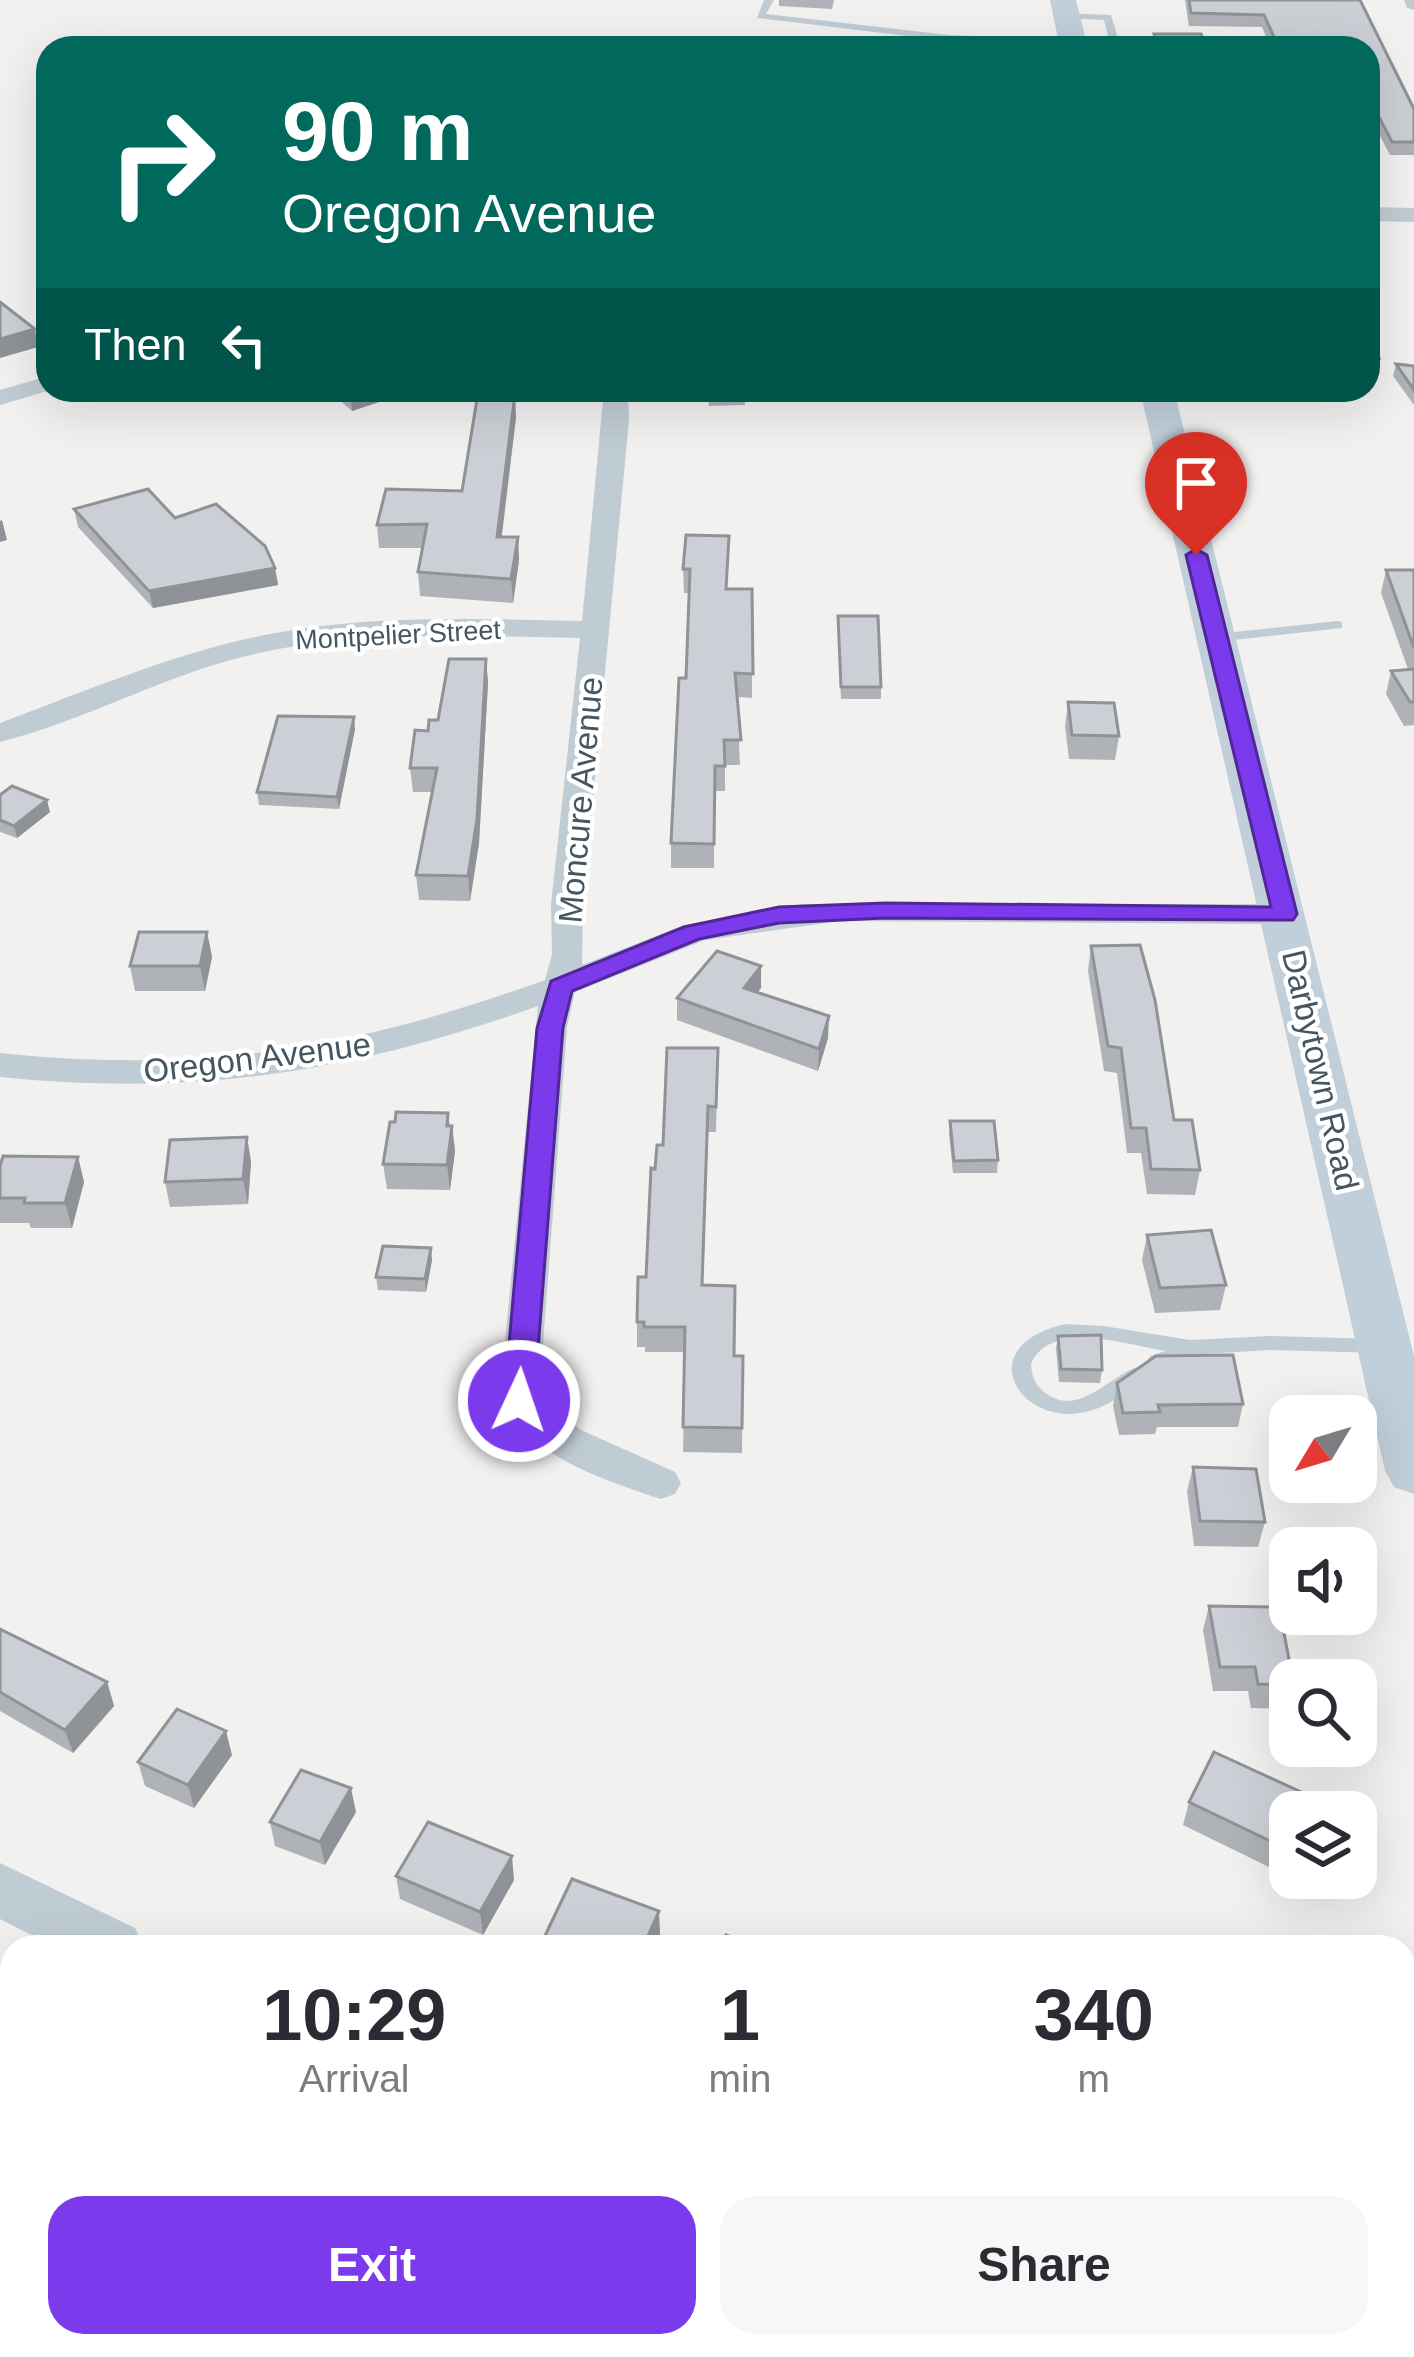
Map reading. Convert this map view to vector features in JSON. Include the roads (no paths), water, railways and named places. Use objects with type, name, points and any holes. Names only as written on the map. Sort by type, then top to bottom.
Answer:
[{"type":"main road","name":"Darbytown Road","points":[[1159,402],[1285,914],[1414,1471]]},
{"type":"street","points":[[1380,214],[1414,214]]},
{"type":"street","points":[[0,398],[36,387]]},
{"type":"street","name":"Moncure Avenue","points":[[615,402],[567,904],[568,955],[550,1028],[519,1401],[540,1425],[571,1446],[661,1483]]},
{"type":"street","name":"Montpelier Street","points":[[0,733],[224,653],[273,642],[401,629],[595,630]]},
{"type":"street","name":"Oregon Avenue","points":[[0,1065],[116,1073],[295,1059],[404,1039],[560,986],[693,932],[779,915],[885,910],[1285,914]]},
{"type":"street","points":[[0,1890],[90,1935]]},
{"type":"lane","points":[[770,0],[760,16],[932,36]]},
{"type":"lane","points":[[1064,7],[1108,17],[1113,36]]},
{"type":"lane","points":[[1215,638],[1337,625]]},
{"type":"lane","points":[[1204,1347],[1152,1362],[1115,1391],[1066,1409],[1039,1400],[1022,1381],[1019,1363],[1028,1347],[1045,1336],[1073,1333],[1204,1347],[1268,1343],[1385,1346]]}]
